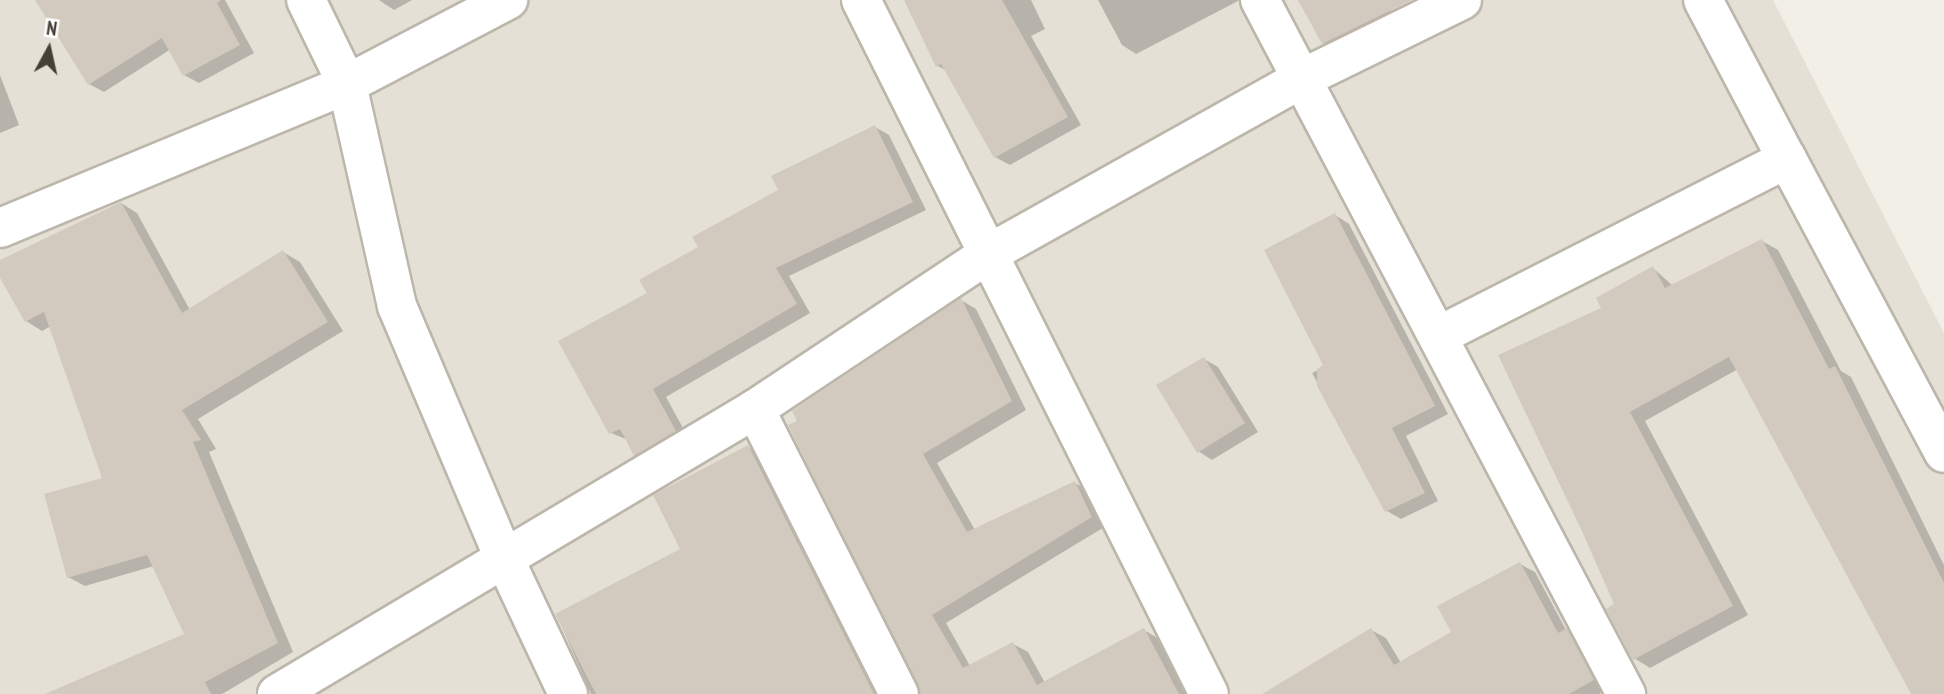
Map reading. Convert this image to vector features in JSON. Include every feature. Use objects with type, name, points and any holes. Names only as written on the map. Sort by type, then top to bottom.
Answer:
[{"type":"street","points":[[306,0],[347,84],[397,306],[505,560],[568,694]]},
{"type":"street","points":[[0,228],[347,84],[508,0]]},
{"type":"street","points":[[861,0],[1209,694]]},
{"type":"street","points":[[1260,0],[1440,335],[1626,694]]},
{"type":"street","points":[[277,694],[755,409],[988,254],[1303,78],[1462,0]]},
{"type":"street","points":[[1703,0],[1944,453]]},
{"type":"street","points":[[1440,335],[1787,159]]},
{"type":"street","points":[[755,409],[899,694]]},
{"type":"shaded area","points":[[0,0],[1773,0],[1944,333],[1944,694],[0,694]]},
{"type":"building","points":[[35,0],[221,0],[217,3],[240,45],[183,76],[162,38],[88,85]]},
{"type":"building","points":[[904,0],[1002,0],[1068,117],[994,158],[941,64],[936,67]]},
{"type":"building","points":[[1298,0],[1412,0],[1322,44]]},
{"type":"building","points":[[875,125],[913,202],[776,268],[797,304],[653,389],[676,431],[634,456],[620,429],[609,434],[558,341],[647,293],[639,280],[698,247],[692,237],[778,190],[771,176]]},
{"type":"building","points":[[121,202],[182,313],[283,250],[328,322],[182,410],[201,440],[193,442],[278,643],[205,682],[211,694],[45,694],[184,634],[147,555],[67,578],[44,494],[102,478],[44,312],[25,322],[0,278],[0,260]]},
{"type":"building","points":[[1335,213],[1435,406],[1392,428],[1425,493],[1385,512],[1317,386],[1317,369],[1323,365],[1264,250]]},
{"type":"building","points":[[1762,239],[1829,369],[1835,366],[1944,583],[1944,694],[1911,694],[1729,357],[1630,412],[1733,606],[1633,660],[1606,609],[1614,604],[1581,529],[1498,355],[1601,308],[1596,298],[1653,266],[1665,288]]},
{"type":"building","points":[[961,298],[1012,401],[923,454],[967,532],[1075,481],[1092,517],[932,615],[963,668],[1013,642],[1037,685],[1144,628],[1179,694],[921,694],[788,425],[797,421],[792,411]]},
{"type":"building","points":[[1204,357],[1245,423],[1197,453],[1156,385]]},
{"type":"building","points":[[748,445],[874,694],[596,694],[555,614],[680,549],[653,495]]},
{"type":"building","points":[[1520,562],[1558,633],[1567,628],[1594,680],[1569,694],[1262,694],[1371,628],[1394,665],[1451,632],[1437,606]]}]
